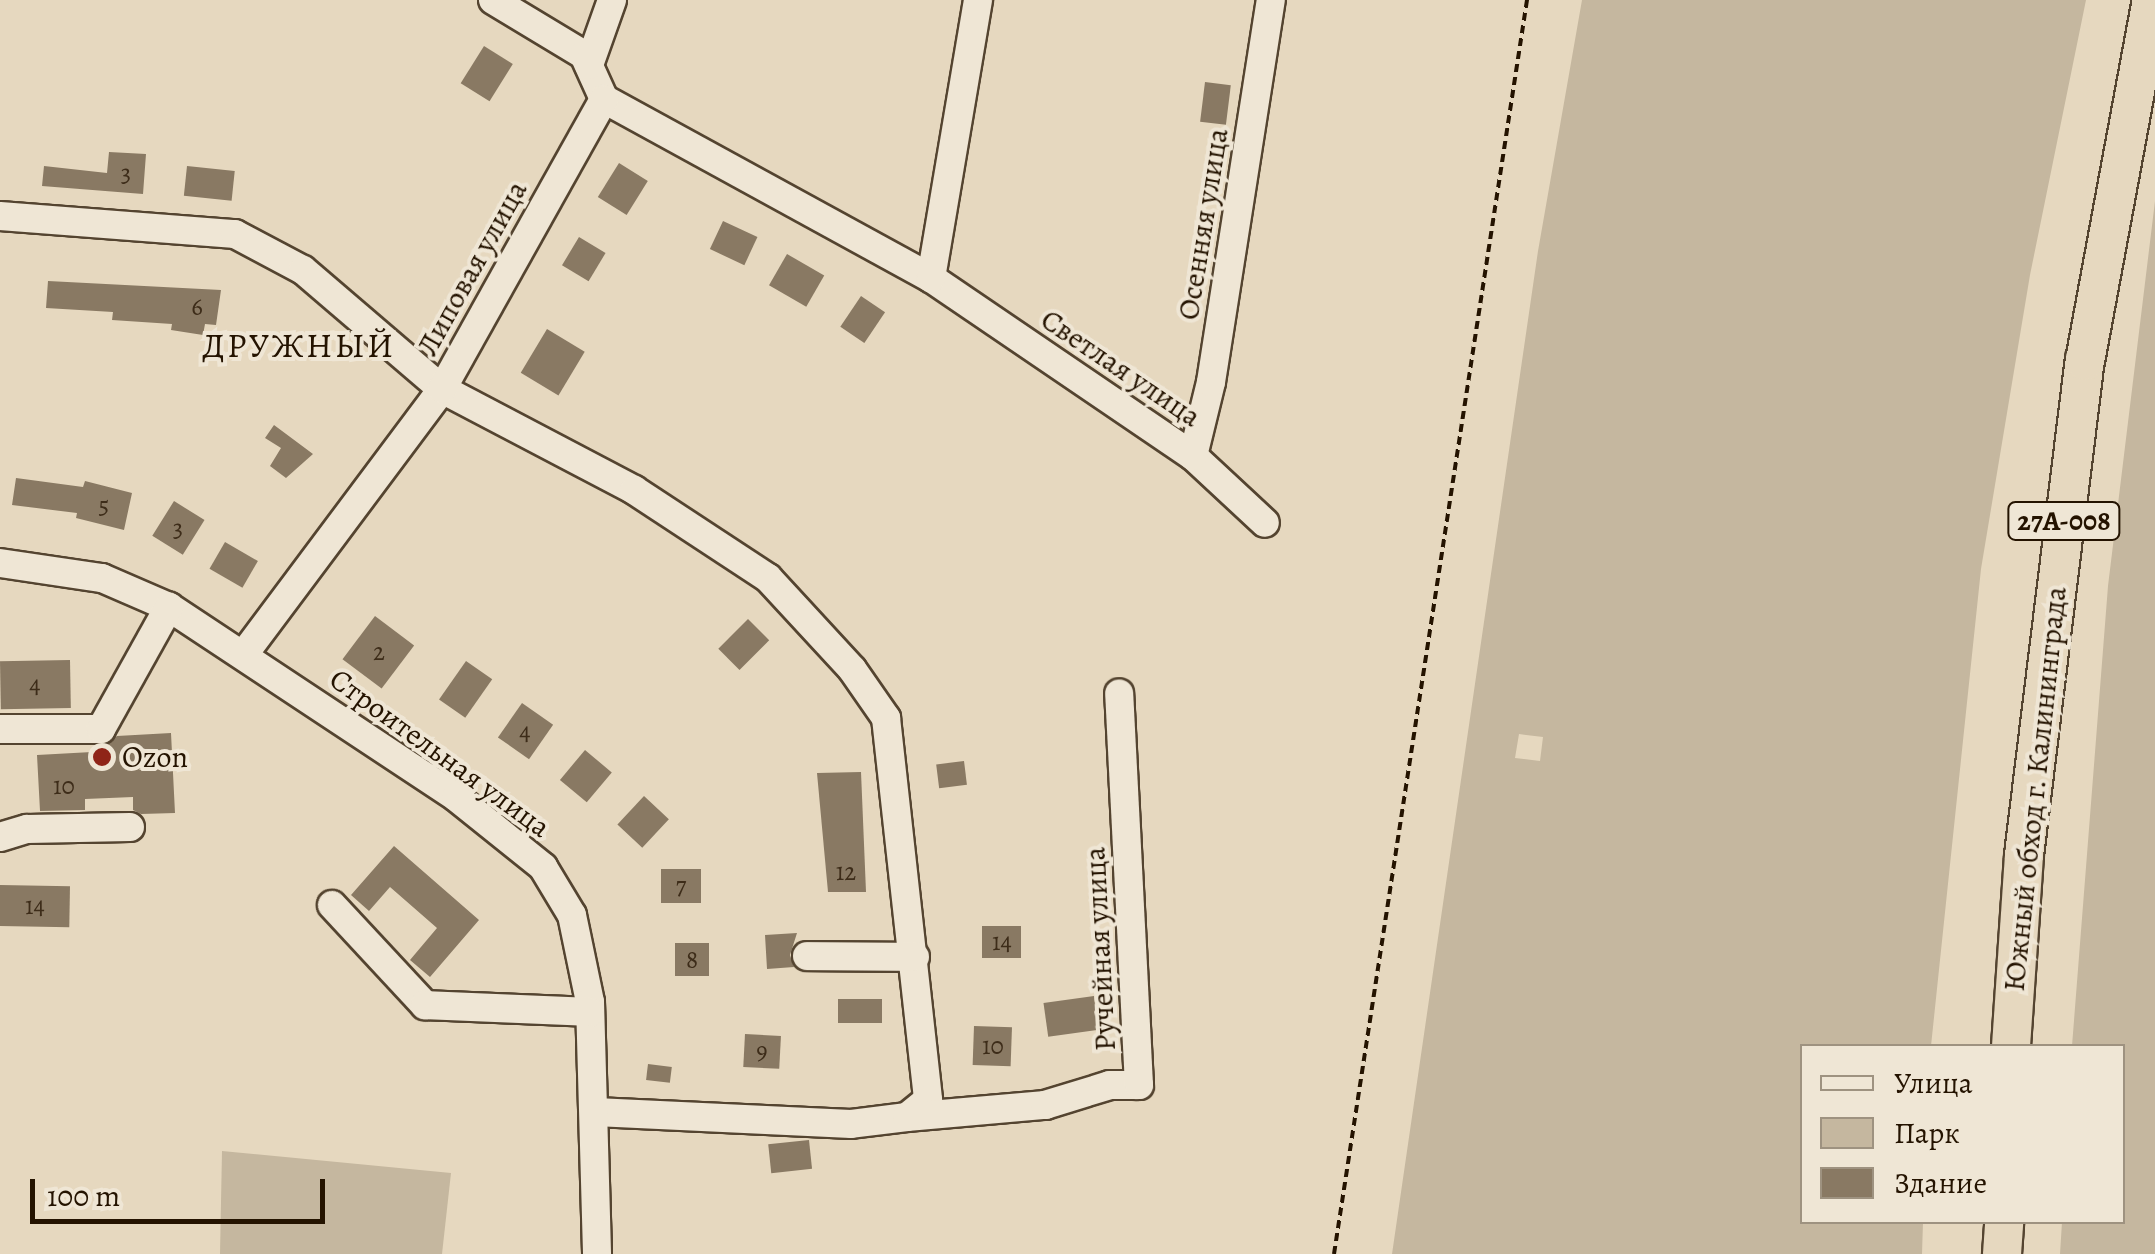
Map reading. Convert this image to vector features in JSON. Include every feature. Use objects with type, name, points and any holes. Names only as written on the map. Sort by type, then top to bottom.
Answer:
[{"type":"highway","name":"Южный обход г. Калининграда","points":[[2011,1044],[2024,855],[2070,475],[2119,158],[2152,0]]},
{"type":"highway","points":[[2002,1254],[2004,1224]]},
{"type":"street","points":[[493,0],[584,55],[604,99]]},
{"type":"street","points":[[588,65],[612,0]]},
{"type":"street","points":[[931,278],[978,0]]},
{"type":"street","name":"Осенняя улица","points":[[1193,456],[1211,382],[1271,0]]},
{"type":"street","name":"Светлая улица","points":[[604,99],[931,278],[1193,456],[1264,523]]},
{"type":"street","name":"Липовая улица","points":[[244,654],[442,389],[604,99]]},
{"type":"street","points":[[0,216],[235,234],[303,270],[442,389],[634,490],[768,578],[852,669],[886,718],[928,1100],[907,1117],[851,1124],[595,1112]]},
{"type":"street","name":"Строительная улица","points":[[0,563],[102,578],[170,607],[456,798],[544,867],[572,915],[590,1012],[596,1254]]},
{"type":"street","points":[[0,729],[102,729],[170,607]]},
{"type":"street","name":"Ручейная улица","points":[[907,1117],[1046,1105],[1110,1085],[1139,1085],[1120,694]]},
{"type":"street","points":[[0,751],[34,729]]},
{"type":"street","points":[[0,836],[28,829],[130,827]]},
{"type":"street","points":[[332,905],[425,1005],[590,1012]]},
{"type":"street","points":[[806,956],[915,957]]},
{"type":"path","points":[[1334,1254],[1527,0]]},
{"type":"green space","points":[[1582,0],[2086,0],[2030,275],[1981,569],[1931,1044],[1800,1044],[1800,1224],[1923,1224],[1922,1254],[1392,1254],[1538,251]],"holes":[[[1519,734],[1543,737],[1540,761],[1515,758]]]},
{"type":"green space","points":[[2155,201],[2155,1254],[2060,1254],[2062,1224],[2125,1224],[2125,1044],[2072,1044],[2108,586]]},
{"type":"green space","points":[[222,1151],[451,1173],[442,1254],[220,1254]]},
{"type":"building","points":[[484,46],[513,64],[490,101],[461,83]]},
{"type":"building","points":[[1205,82],[1231,85],[1226,125],[1200,122]]},
{"type":"building","points":[[109,152],[146,154],[143,194],[42,186],[44,166],[107,173]]},
{"type":"building","points":[[619,163],[648,181],[627,215],[598,197]]},
{"type":"building","points":[[187,166],[235,171],[232,201],[184,196]]},
{"type":"building","points":[[723,221],[757,237],[744,265],[710,249]]},
{"type":"building","points":[[579,237],[606,253],[589,281],[562,265]]},
{"type":"building","points":[[787,254],[824,276],[806,307],[769,285]]},
{"type":"building","points":[[48,281],[221,290],[216,325],[205,324],[203,335],[171,330],[172,324],[112,320],[113,312],[46,308]]},
{"type":"building","points":[[861,296],[885,312],[864,343],[840,327]]},
{"type":"building","points":[[547,329],[585,352],[558,395],[521,373]]},
{"type":"building","points":[[274,425],[313,454],[286,478],[270,466],[281,448],[265,438]]},
{"type":"building","points":[[16,478],[83,487],[85,481],[132,493],[124,530],[76,518],[77,513],[12,505]]},
{"type":"building","points":[[174,501],[205,520],[183,555],[152,536]]},
{"type":"building","points":[[225,542],[258,561],[242,588],[210,569]]},
{"type":"building","points":[[375,616],[414,645],[382,689],[343,659]]},
{"type":"building","points":[[748,619],[769,640],[740,670],[718,649]]},
{"type":"building","points":[[70,660],[71,708],[1,709],[0,661]]},
{"type":"building","points":[[466,661],[492,679],[465,718],[439,700]]},
{"type":"building","points":[[522,703],[553,725],[529,759],[498,737]]},
{"type":"building","points":[[171,733],[175,813],[141,814],[133,810],[133,797],[85,799],[85,810],[40,811],[37,755],[92,752],[117,736]]},
{"type":"building","points":[[585,750],[612,772],[587,802],[560,780]]},
{"type":"building","points":[[964,761],[967,785],[939,788],[936,764]]},
{"type":"building","points":[[861,772],[866,892],[828,892],[817,773]]},
{"type":"building","points":[[644,796],[669,819],[642,848],[617,825]]},
{"type":"building","points":[[394,846],[479,920],[430,977],[410,960],[437,928],[390,887],[369,911],[351,895]]},
{"type":"building","points":[[661,869],[701,869],[701,903],[661,903]]},
{"type":"building","points":[[0,885],[70,886],[69,927],[0,926]]},
{"type":"building","points":[[982,926],[1021,926],[1021,958],[982,958]]},
{"type":"building","points":[[797,933],[790,955],[794,967],[767,969],[765,935]]},
{"type":"building","points":[[675,943],[709,943],[709,976],[675,976]]},
{"type":"building","points":[[1094,996],[1099,1030],[1048,1037],[1043,1003]]},
{"type":"building","points":[[838,999],[882,999],[882,1023],[838,1023]]},
{"type":"building","points":[[974,1026],[1012,1027],[1011,1066],[973,1065]]},
{"type":"building","points":[[745,1034],[781,1036],[779,1069],[743,1067]]},
{"type":"building","points":[[648,1064],[672,1067],[670,1083],[646,1080]]},
{"type":"building","points":[[809,1140],[812,1169],[771,1173],[768,1144]]},
{"type":"place","name":"Ozon","points":[[102,757]]},
{"type":"district","name":"ДРУЖНЫЙ","points":[[299,345]]}]
